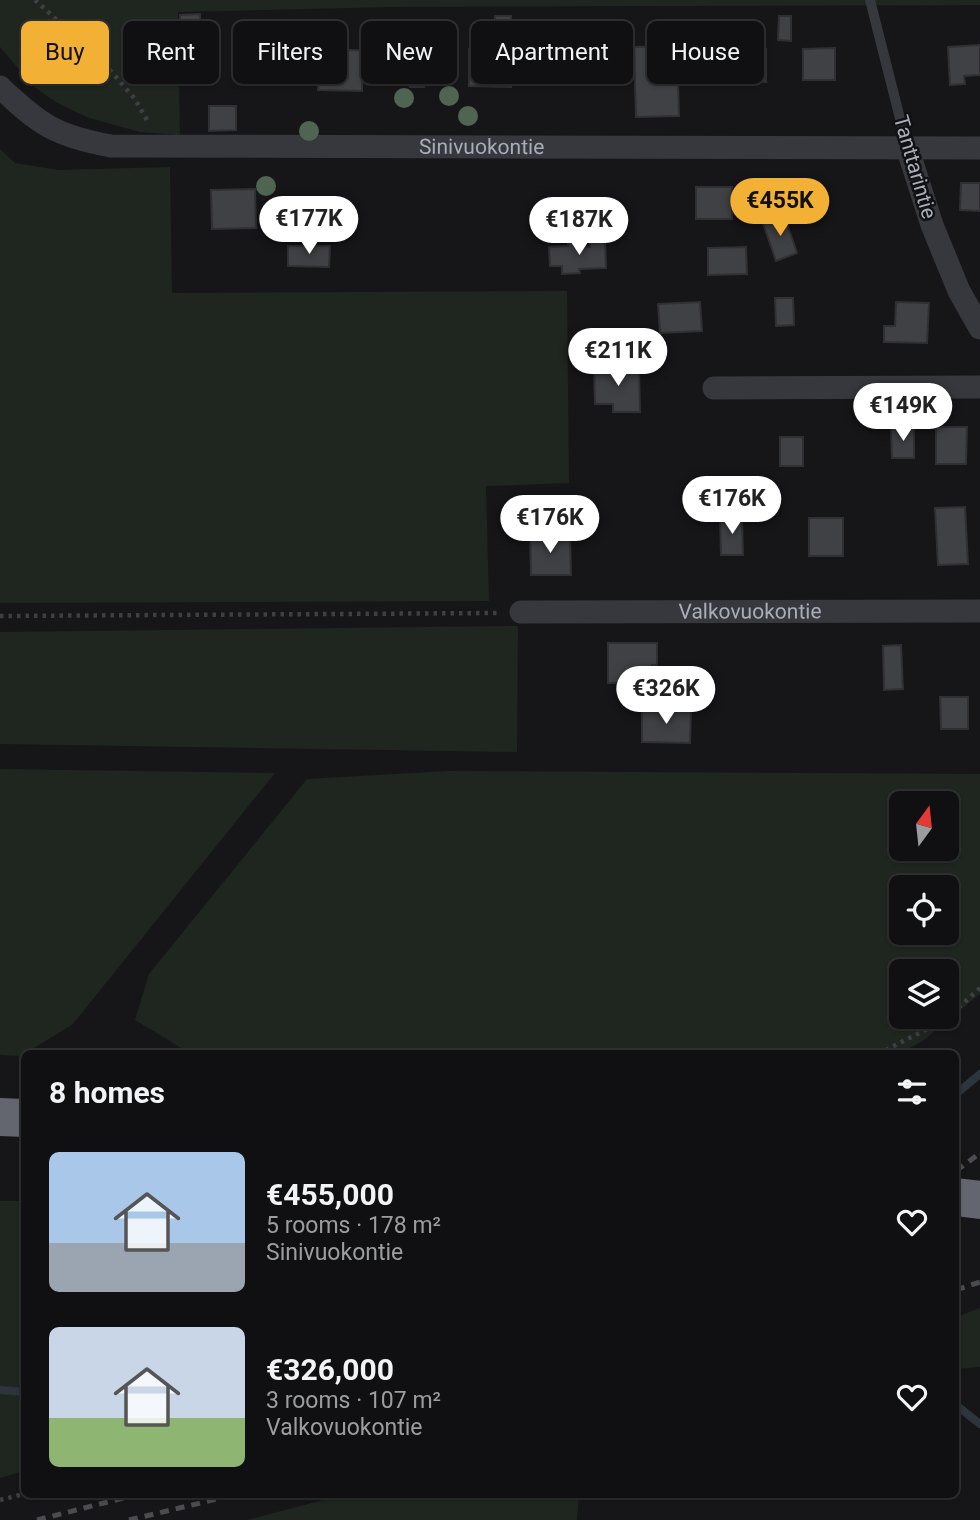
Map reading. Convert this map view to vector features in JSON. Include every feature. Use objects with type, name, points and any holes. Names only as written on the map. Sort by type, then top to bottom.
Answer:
[{"type":"highway","points":[[0,1117],[21,1118]]},
{"type":"highway","points":[[959,1197],[980,1200]]},
{"type":"street","name":"Sinivuokontie","points":[[0,87],[26,112],[50,128],[75,139],[111,146],[908,150],[980,148]]},
{"type":"street","name":"Tanttarintie","points":[[908,150],[932,225],[959,291],[980,328]]},
{"type":"street","points":[[714,388],[980,387]]},
{"type":"street","name":"Valkovuokontie","points":[[521,612],[980,611]]},
{"type":"lane","name":"Tanttarintie","points":[[870,0],[908,150]]},
{"type":"path","points":[[35,0],[89,48],[120,81],[135,99],[162,147]]},
{"type":"path","points":[[0,616],[521,612]]},
{"type":"path","points":[[886,1050],[945,1020],[980,988]]},
{"type":"path","points":[[0,1500],[21,1494]]},
{"type":"shaded area","points":[[0,0],[980,0],[980,5],[391,7],[178,12],[178,21],[123,21],[123,84],[179,84],[180,135],[140,132],[89,118],[57,103],[31,84],[109,84],[109,21],[21,21],[21,72],[0,47]]},
{"type":"shaded area","points":[[0,149],[15,163],[58,170],[170,167],[172,293],[567,291],[569,483],[486,486],[489,601],[0,603]]},
{"type":"shaded area","points":[[518,626],[517,752],[0,744],[0,632]]},
{"type":"shaded area","points":[[0,769],[275,773],[73,1024],[31,1050],[21,1050],[21,1056],[0,1055]]},
{"type":"shaded area","points":[[448,771],[980,774],[980,994],[959,1011],[959,959],[889,959],[889,1029],[937,1029],[907,1050],[184,1050],[135,1020],[149,974],[307,779]]},
{"type":"shaded area","points":[[0,1201],[21,1201],[21,1472],[0,1478]]},
{"type":"shaded area","points":[[980,1308],[980,1367],[959,1369],[959,1316]]},
{"type":"shaded area","points":[[331,1498],[579,1498],[577,1520],[247,1520]]},
{"type":"building","points":[[200,14],[200,21],[180,21],[180,15]]},
{"type":"building","points":[[495,16],[511,16],[511,21],[495,21]]},
{"type":"building","points":[[779,16],[791,16],[791,41],[778,40]]},
{"type":"building","points":[[980,45],[980,75],[964,76],[965,84],[950,85],[948,47]]},
{"type":"building","points":[[634,47],[647,47],[647,84],[678,84],[679,116],[636,117]]},
{"type":"building","points":[[835,48],[835,80],[803,80],[803,49]]},
{"type":"building","points":[[469,49],[471,84],[511,84],[511,87],[469,86]]},
{"type":"building","points":[[764,49],[766,49],[764,82]]},
{"type":"building","points":[[347,50],[361,50],[362,91],[318,90],[318,84],[347,84]]},
{"type":"building","points":[[410,84],[424,84],[424,87],[410,87]]},
{"type":"building","points":[[209,106],[236,106],[236,130],[209,131]]},
{"type":"building","points":[[961,183],[980,183],[980,211],[960,210]]},
{"type":"building","points":[[696,187],[732,187],[732,219],[696,219]]},
{"type":"building","points":[[255,189],[256,228],[212,229],[211,190]]},
{"type":"building","points":[[784,215],[797,253],[776,261],[763,223]]},
{"type":"building","points":[[605,239],[606,268],[579,269],[580,273],[562,274],[562,266],[550,266],[549,247],[568,246],[568,241],[579,241],[579,247],[590,247],[590,240]]},
{"type":"building","points":[[288,246],[330,246],[329,267],[288,266]]},
{"type":"building","points":[[746,247],[747,274],[708,275],[708,248]]},
{"type":"building","points":[[775,298],[793,298],[794,325],[776,326]]},
{"type":"building","points":[[700,302],[702,331],[660,333],[658,304]]},
{"type":"building","points":[[896,302],[929,303],[927,343],[884,342],[884,326],[895,326]]},
{"type":"building","points":[[639,365],[640,412],[613,412],[613,404],[595,404],[594,367]]},
{"type":"building","points":[[914,427],[914,458],[892,458],[891,428]]},
{"type":"building","points":[[936,427],[967,427],[966,464],[936,464]]},
{"type":"building","points":[[780,437],[803,437],[803,466],[780,466]]},
{"type":"building","points":[[965,507],[968,564],[938,565],[935,508]]},
{"type":"building","points":[[720,517],[742,517],[743,555],[721,555]]},
{"type":"building","points":[[809,518],[843,518],[843,556],[809,556]]},
{"type":"building","points":[[530,532],[546,532],[546,539],[570,539],[571,575],[531,575]]},
{"type":"building","points":[[608,643],[657,643],[657,665],[652,665],[651,683],[608,683]]},
{"type":"building","points":[[901,645],[903,689],[884,690],[883,646]]},
{"type":"building","points":[[940,697],[968,697],[968,729],[941,729]]},
{"type":"building","points":[[642,710],[691,710],[690,743],[642,742]]},
{"type":"waterway","points":[[959,1092],[980,1074]]},
{"type":"waterway","points":[[0,1390],[21,1392]]},
{"type":"waterway","points":[[959,1407],[980,1424]]},
{"type":"railway","points":[[959,1169],[980,1153]]},
{"type":"railway","points":[[959,1289],[980,1282]]},
{"type":"railway","points":[[37,1520],[123,1498]]},
{"type":"railway","points":[[129,1520],[221,1498]]}]
